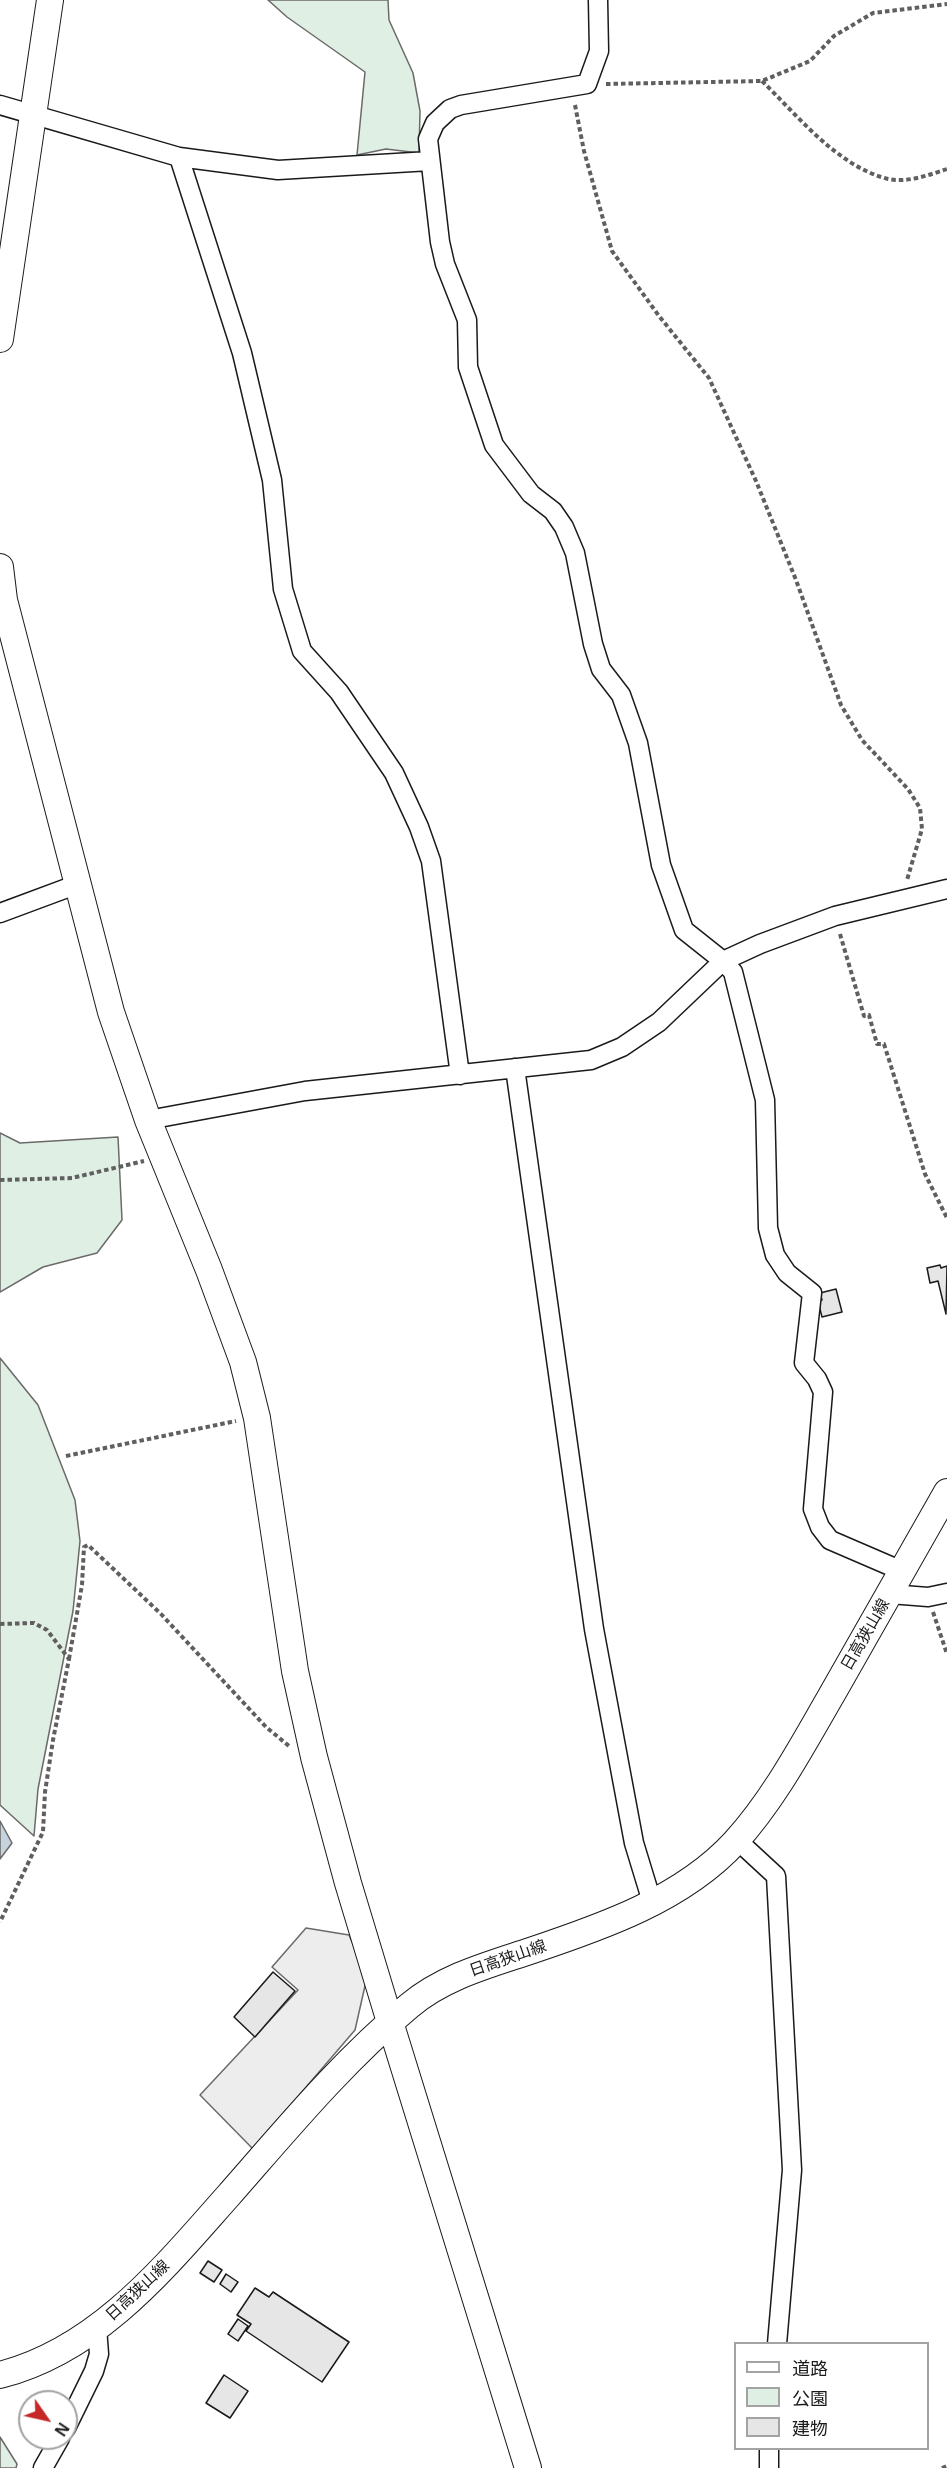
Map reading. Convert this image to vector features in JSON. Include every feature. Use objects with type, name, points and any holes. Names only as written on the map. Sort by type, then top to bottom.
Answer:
[{"type":"street","points":[[0,339],[50,0]]},
{"type":"street","points":[[598,0],[599,51],[579,85],[461,105],[450,110],[435,123],[428,139],[445,264],[467,320],[468,367],[494,445],[531,494],[553,510],[564,527],[575,553],[593,644],[601,669],[621,695],[638,743],[662,865],[684,930],[723,961],[733,972],[765,1100],[768,1228],[772,1246],[787,1273],[812,1293],[804,1364],[817,1379],[823,1392],[813,1509],[820,1527],[830,1540],[902,1571]]},
{"type":"street","points":[[0,105],[179,157],[278,170],[430,161]]},
{"type":"street","points":[[179,157],[242,353],[272,480],[283,589],[302,651],[339,692],[394,773],[419,827],[431,861],[460,1075]]},
{"type":"street","points":[[0,567],[4,600],[111,1011],[148,1120],[243,1362],[257,1418],[295,1671],[314,1757],[348,1884],[528,2468]]},
{"type":"street","points":[[0,913],[78,884]]},
{"type":"street","points":[[148,1120],[305,1091],[591,1060],[622,1047],[659,1022],[723,961],[760,944],[835,916],[947,889]]},
{"type":"street","points":[[515,1068],[594,1629],[634,1843],[652,1902]]},
{"type":"street","name":"日高狭山線","points":[[0,2375],[57,2354],[97,2328],[165,2268],[316,2096],[413,2002],[442,1983],[476,1969],[586,1932],[652,1902],[686,1884],[714,1863],[737,1840],[770,1797],[798,1753],[947,1492]]},
{"type":"street","points":[[890,1594],[928,1598],[947,1593]]},
{"type":"street","points":[[737,1840],[776,1876],[792,2170],[777,2342]]},
{"type":"street","points":[[78,2404],[94,2371],[99,2354],[97,2328]]},
{"type":"street","points":[[43,2468],[53,2450]]},
{"type":"street","points":[[768,2468],[769,2450]]},
{"type":"path","points":[[902,899],[922,829],[920,808],[908,789],[862,740],[841,705],[796,580],[756,481],[709,378],[659,316],[612,251],[584,151],[579,85],[762,81],[810,61],[834,36],[873,13],[947,4]]},
{"type":"path","points":[[762,81],[830,147],[860,167],[889,179],[913,179],[947,170]]},
{"type":"path","points":[[835,916],[864,1017],[869,1015],[877,1044],[884,1044],[925,1174],[947,1218]]},
{"type":"path","points":[[0,1180],[72,1178],[162,1157]]},
{"type":"path","points":[[66,1456],[257,1418]]},
{"type":"path","points":[[0,1922],[43,1832],[45,1792],[82,1585],[84,1547],[88,1545],[161,1614],[267,1727],[290,1746],[314,1757]]},
{"type":"path","points":[[928,1598],[947,1653]]},
{"type":"path","points":[[0,1624],[34,1623],[47,1630],[69,1659]]},
{"type":"path","points":[[942,2468],[947,2466]]},
{"type":"green space","points":[[268,0],[388,0],[389,20],[413,73],[420,111],[419,153],[386,149],[357,155],[365,72],[287,17]]},
{"type":"green space","points":[[0,1133],[20,1143],[118,1137],[122,1220],[97,1253],[43,1267],[0,1292]]},
{"type":"green space","points":[[0,1358],[38,1405],[75,1500],[80,1541],[73,1611],[38,1789],[34,1836],[0,1805]]},
{"type":"green space","points":[[0,2437],[17,2464],[16,2468],[0,2468]]},
{"type":"shaded area","points":[[0,1821],[12,1843],[0,1859]]},
{"type":"shaded area","points":[[306,1928],[349,1935],[367,1977],[355,2030],[253,2149],[200,2095],[298,1990],[272,1967]]},
{"type":"building","points":[[940,1265],[941,1268],[947,1266],[946,1314],[938,1281],[930,1283],[927,1268]]},
{"type":"building","points":[[836,1289],[842,1312],[822,1317],[818,1301],[822,1300],[820,1293]]},
{"type":"building","points":[[273,1972],[295,1991],[255,2037],[234,2017]]},
{"type":"building","points":[[208,2261],[222,2270],[214,2282],[200,2273]]},
{"type":"building","points":[[226,2274],[238,2282],[231,2292],[220,2284]]},
{"type":"building","points":[[255,2288],[269,2297],[273,2292],[349,2342],[322,2382],[246,2331],[251,2324],[237,2315]]},
{"type":"building","points":[[238,2319],[248,2326],[238,2341],[228,2334]]},
{"type":"building","points":[[224,2375],[248,2391],[230,2418],[206,2403]]}]
